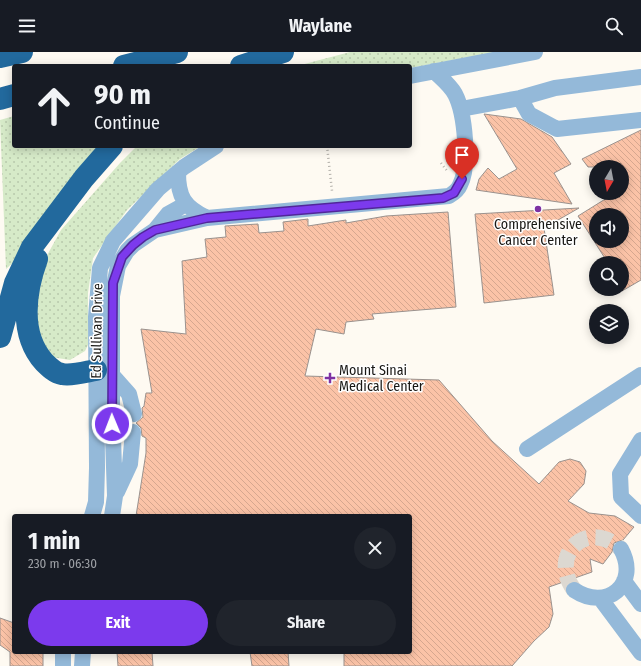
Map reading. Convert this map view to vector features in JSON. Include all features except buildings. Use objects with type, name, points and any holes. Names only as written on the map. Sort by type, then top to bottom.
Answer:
[{"type":"highway","points":[[132,64],[177,52]]},
{"type":"highway","points":[[247,64],[283,52]]},
{"type":"highway","points":[[0,99],[12,96]]},
{"type":"highway","points":[[0,337],[15,283],[32,247],[84,178],[110,148]]},
{"type":"highway","points":[[55,218],[34,267],[26,310],[28,334],[39,356],[56,372],[72,374],[104,373]]},
{"type":"street","points":[[412,76],[535,52]]},
{"type":"street","points":[[155,230],[207,218],[449,196],[458,190],[465,171],[466,148],[461,109],[454,92],[434,71]]},
{"type":"street","points":[[461,109],[520,98],[555,88],[641,77]]},
{"type":"street","points":[[520,98],[528,114],[557,129],[641,120]]},
{"type":"street","name":"Ed Sullivan Drive","points":[[112,514],[115,496],[112,409],[104,373],[96,293],[100,268],[113,241],[158,189],[178,172],[213,148]]},
{"type":"street","points":[[178,172],[180,206]]},
{"type":"street","points":[[158,189],[180,206],[207,218]]},
{"type":"street","points":[[155,230],[162,219],[180,206]]},
{"type":"street","name":"Ed Sullivan Drive","points":[[93,514],[96,502],[104,373],[112,296],[116,274],[127,251],[155,230]]},
{"type":"street","points":[[104,373],[129,394],[134,414]]},
{"type":"street","points":[[527,449],[641,375]]},
{"type":"street","points":[[115,496],[130,464],[133,432]]},
{"type":"street","points":[[641,440],[620,474],[621,497],[641,516]]},
{"type":"street","points":[[574,590],[583,596],[593,599],[613,594],[624,581],[627,568],[626,558],[621,549]]},
{"type":"street","points":[[624,581],[641,604]]},
{"type":"street","points":[[600,598],[641,653]]},
{"type":"street","points":[[63,654],[63,666]]},
{"type":"street","points":[[82,666],[83,654]]},
{"type":"path","points":[[327,148],[332,198]]},
{"type":"path","points":[[442,163],[450,177]]},
{"type":"green space","points":[[350,52],[497,52],[412,68],[412,64],[305,64]]},
{"type":"green space","points":[[12,117],[12,148],[100,148],[15,261],[6,269],[0,120]]},
{"type":"green space","points":[[135,148],[198,148],[180,159],[127,210],[93,258],[88,293],[88,345],[85,351],[70,360],[51,357],[40,344],[34,293],[45,259],[61,230]]},
{"type":"tunnel","points":[[574,590],[567,577],[566,564],[569,553],[575,544],[585,539],[596,537],[608,540],[621,549]]},
{"type":"place","name":"Comprehensive Cancer Center","points":[[538,209]]},
{"type":"place","name":"Mount Sinai Medical Center","points":[[330,378]]},
{"type":"route","points":[[112,424],[113,283],[122,257],[143,237],[155,230],[207,218],[333,206],[443,198],[458,190],[462,179]]}]
